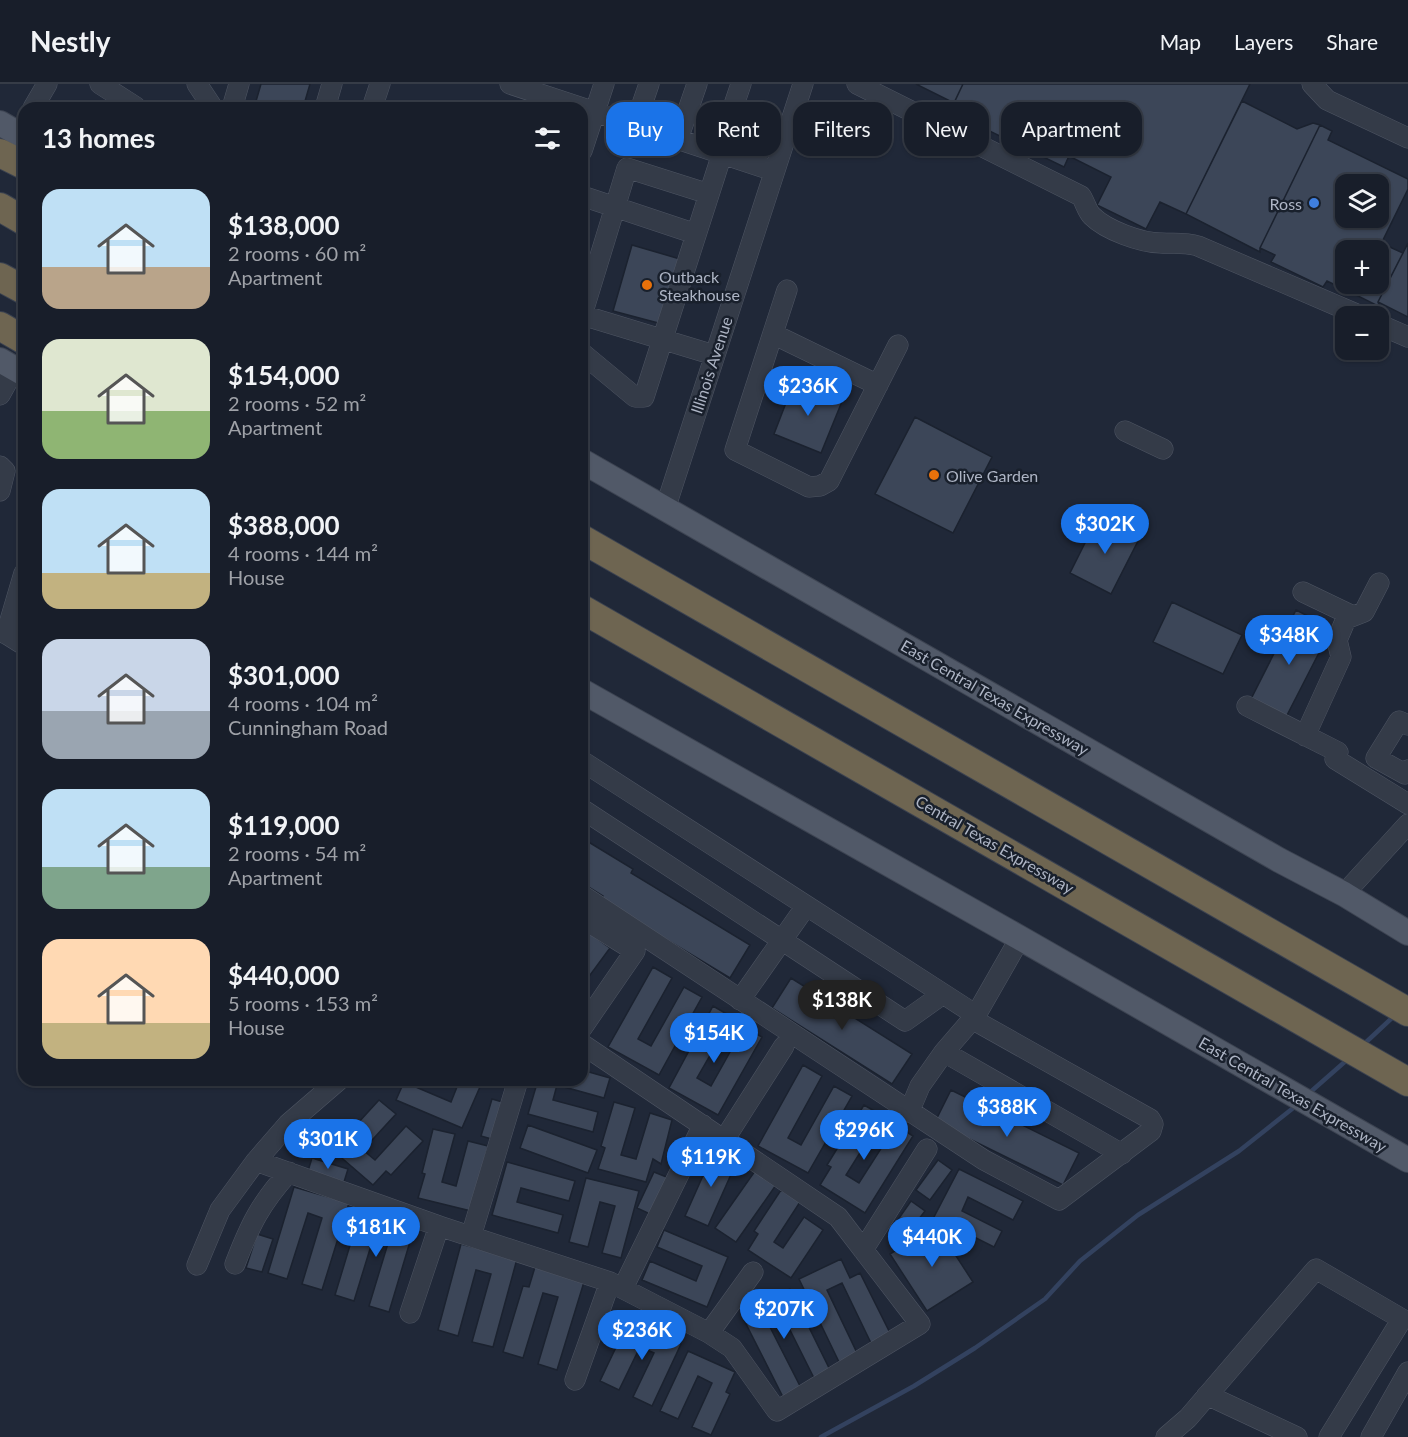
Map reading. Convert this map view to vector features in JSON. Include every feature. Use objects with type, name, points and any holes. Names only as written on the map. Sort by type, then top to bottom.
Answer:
[{"type":"highway","points":[[0,207],[18,218]]},
{"type":"highway","points":[[0,277],[18,287]]},
{"type":"highway","points":[[0,326],[18,336]]},
{"type":"highway","points":[[588,542],[1408,1012]]},
{"type":"highway","name":"Central Texas Expressway","points":[[588,612],[1403,1079]]},
{"type":"main road","name":"East Central Texas Expressway","points":[[588,464],[1279,860],[1344,894],[1408,933]]},
{"type":"main road","name":"East Central Texas Expressway","points":[[588,694],[1408,1160]]},
{"type":"street","points":[[36,102],[47,84]]},
{"type":"street","points":[[100,84],[128,102]]},
{"type":"street","points":[[197,84],[209,102]]},
{"type":"street","points":[[234,102],[239,84]]},
{"type":"street","points":[[327,102],[332,84]]},
{"type":"street","points":[[374,102],[380,84]]},
{"type":"street","points":[[513,84],[568,102]]},
{"type":"street","points":[[588,131],[604,84]]},
{"type":"street","points":[[643,102],[649,84]]},
{"type":"street","points":[[684,122],[697,84]]},
{"type":"street","points":[[736,102],[741,84]]},
{"type":"street","name":"Illinois Avenue","points":[[665,509],[803,84]]},
{"type":"street","points":[[857,84],[1081,196],[1090,214],[1101,224],[1144,242],[1182,242],[1198,246],[1338,306]]},
{"type":"street","points":[[1312,84],[1327,100],[1408,138]]},
{"type":"street","points":[[588,109],[606,115]]},
{"type":"street","points":[[588,358],[634,397],[644,397],[719,156]]},
{"type":"street","points":[[729,156],[774,171]]},
{"type":"street","points":[[588,295],[627,168],[709,194]]},
{"type":"street","points":[[588,198],[696,234]]},
{"type":"street","points":[[787,290],[735,450],[809,487],[819,486],[829,481],[898,345]]},
{"type":"street","points":[[588,317],[714,355]]},
{"type":"street","points":[[1389,329],[1408,337]]},
{"type":"street","points":[[772,334],[878,385]]},
{"type":"street","points":[[0,395],[13,367]]},
{"type":"street","points":[[1125,431],[1163,449]]},
{"type":"street","points":[[0,466],[5,471],[0,491]]},
{"type":"street","points":[[1305,736],[1341,657],[1337,640],[1346,619],[1364,612],[1378,583]]},
{"type":"street","points":[[1303,592],[1353,616]]},
{"type":"street","points":[[18,602],[3,632],[18,641]]},
{"type":"street","points":[[1247,706],[1337,755],[1408,804]]},
{"type":"street","points":[[1408,725],[1399,721],[1376,758],[1405,774],[1408,770]]},
{"type":"street","points":[[588,765],[943,994],[974,1017],[1150,1119],[1154,1124],[1151,1131],[1059,1200],[984,1160],[588,899]]},
{"type":"street","points":[[588,813],[905,1021],[943,994]]},
{"type":"street","points":[[1344,894],[1408,824]]},
{"type":"street","points":[[740,1000],[806,906]]},
{"type":"street","points":[[588,922],[635,951],[588,1019]]},
{"type":"street","points":[[909,1112],[920,1086],[944,1052],[974,1017],[1020,938]]},
{"type":"street","points":[[724,1140],[784,1046]]},
{"type":"street","points":[[256,1161],[439,1226],[616,1285],[709,1333],[732,1348],[777,1411],[920,1324],[838,1217],[588,1048]]},
{"type":"street","points":[[944,1052],[1122,1154]]},
{"type":"street","points":[[196,1265],[220,1210],[256,1161],[288,1124],[330,1086]]},
{"type":"street","points":[[471,1236],[516,1086]]},
{"type":"street","points":[[574,1380],[616,1285],[703,1125]]},
{"type":"street","points":[[863,1250],[927,1149]]},
{"type":"street","points":[[235,1264],[257,1213],[269,1194],[289,1173]]},
{"type":"street","points":[[411,1313],[439,1226]]},
{"type":"street","points":[[1166,1437],[1188,1418],[1316,1269],[1402,1319],[1329,1437]]},
{"type":"street","points":[[709,1333],[753,1272]]},
{"type":"street","points":[[1375,1436],[1408,1372]]},
{"type":"street","points":[[1207,1395],[1297,1437]]},
{"type":"building","points":[[261,84],[310,84],[305,102],[256,102]]},
{"type":"building","points":[[916,84],[963,84],[954,102]]},
{"type":"building","points":[[963,84],[1250,84],[1186,214],[1160,202],[1146,229],[1097,205],[1111,177],[1069,156],[1142,156],[1142,102],[1001,102],[1001,137],[989,131],[989,102],[954,102]]},
{"type":"building","points":[[1242,101],[1297,129],[1313,123],[1320,125],[1260,252],[1186,214]]},
{"type":"building","name":"Ross","points":[[1320,125],[1332,131],[1328,140],[1408,179],[1408,189],[1389,228],[1389,174],[1335,174],[1335,228],[1389,228],[1383,240],[1335,240],[1335,285],[1327,281],[1323,287],[1271,262],[1275,255],[1260,248]]},
{"type":"building","points":[[1041,156],[1069,156],[1064,167]]},
{"type":"building","points":[[1408,243],[1408,317],[1378,302],[1382,294],[1389,294],[1389,280]]},
{"type":"building","name":"Outback Steakhouse","points":[[632,245],[680,259],[662,324],[613,311]]},
{"type":"building","points":[[1389,247],[1403,253],[1389,280]]},
{"type":"building","points":[[1382,294],[1378,302],[1380,306],[1356,295]]},
{"type":"building","points":[[794,382],[843,399],[821,453],[774,434]]},
{"type":"building","name":"Olive Garden","points":[[915,417],[992,457],[953,533],[875,494]]},
{"type":"building","points":[[1098,517],[1140,537],[1111,594],[1070,573]]},
{"type":"building","points":[[1172,602],[1242,635],[1223,674],[1153,642]]},
{"type":"building","points":[[1296,610],[1324,624],[1317,638],[1325,641],[1284,721],[1249,703]]},
{"type":"building","points":[[588,842],[633,869],[631,873],[750,945],[730,978],[601,900],[603,896],[588,887]]},
{"type":"building","points":[[588,934],[610,948],[588,978]]},
{"type":"building","points":[[653,967],[672,978],[638,1039],[651,1046],[684,987],[702,997],[659,1075],[608,1047]]},
{"type":"building","points":[[791,978],[912,1054],[892,1084],[772,1008]]},
{"type":"building","points":[[713,1006],[732,1017],[697,1078],[711,1086],[744,1027],[762,1037],[718,1115],[669,1088]]},
{"type":"building","points":[[803,1065],[822,1076],[788,1138],[801,1145],[834,1086],[852,1096],[808,1173],[758,1146]]},
{"type":"building","points":[[588,1072],[610,1078],[604,1098],[561,1086],[588,1086]]},
{"type":"building","points":[[402,1086],[413,1086],[451,1102],[457,1087],[455,1086],[480,1086],[462,1128],[396,1100]]},
{"type":"building","points":[[536,1086],[557,1086],[553,1100],[598,1112],[593,1132],[528,1114]]},
{"type":"building","points":[[951,1090],[1079,1153],[1063,1185],[935,1122]]},
{"type":"building","points":[[492,1099],[506,1103],[495,1140],[481,1136]]},
{"type":"building","points":[[379,1100],[396,1114],[363,1150],[375,1160],[406,1126],[423,1141],[391,1175],[386,1171],[373,1185],[336,1153],[350,1138],[347,1135]]},
{"type":"building","points":[[614,1102],[635,1108],[621,1155],[636,1159],[650,1113],[672,1120],[661,1164],[653,1159],[646,1182],[598,1169],[605,1148],[601,1146]]},
{"type":"building","points":[[864,1105],[883,1116],[846,1175],[859,1183],[896,1125],[913,1136],[865,1213],[820,1185],[831,1167],[827,1165]]},
{"type":"building","points":[[528,1125],[597,1150],[588,1173],[520,1148]]},
{"type":"building","points":[[433,1129],[455,1134],[442,1182],[456,1186],[468,1141],[488,1146],[471,1211],[418,1198]]},
{"type":"building","points":[[714,1151],[737,1161],[708,1226],[685,1216]]},
{"type":"building","points":[[312,1158],[348,1169],[344,1182],[308,1171]]},
{"type":"building","points":[[938,1160],[952,1170],[930,1200],[916,1190]]},
{"type":"building","points":[[507,1162],[575,1181],[569,1201],[521,1188],[517,1202],[563,1215],[558,1233],[492,1215]]},
{"type":"building","points":[[959,1169],[1023,1201],[1013,1220],[968,1197],[962,1211],[1002,1231],[994,1247],[934,1217]]},
{"type":"building","points":[[755,1171],[776,1185],[736,1242],[715,1228]]},
{"type":"building","points":[[654,1172],[669,1178],[652,1215],[637,1208]]},
{"type":"building","points":[[586,1178],[639,1191],[621,1258],[602,1253],[615,1206],[600,1202],[588,1247],[569,1242]]},
{"type":"building","points":[[294,1187],[349,1203],[322,1290],[302,1284],[322,1218],[308,1213],[287,1279],[268,1273]]},
{"type":"building","points":[[781,1190],[800,1202],[774,1242],[783,1248],[804,1217],[823,1230],[791,1278],[748,1250],[758,1234],[754,1231]]},
{"type":"building","points":[[911,1201],[925,1211],[903,1240],[890,1231]]},
{"type":"building","points":[[361,1209],[415,1225],[389,1312],[369,1306],[389,1240],[374,1236],[354,1301],[335,1295]]},
{"type":"building","points":[[936,1225],[973,1282],[927,1311],[890,1254]]},
{"type":"building","points":[[664,1230],[728,1257],[707,1307],[642,1280],[650,1261],[696,1281],[702,1266],[657,1247]]},
{"type":"building","points":[[257,1234],[273,1239],[262,1272],[246,1268]]},
{"type":"building","points":[[461,1244],[517,1259],[493,1347],[472,1342],[491,1274],[476,1270],[458,1336],[438,1330]]},
{"type":"building","points":[[841,1259],[850,1278],[860,1273],[890,1333],[871,1343],[842,1283],[827,1290],[858,1355],[840,1364],[799,1279]]},
{"type":"building","points":[[535,1267],[584,1282],[557,1370],[538,1364],[558,1297],[543,1293],[523,1358],[503,1352],[523,1286],[529,1287]]},
{"type":"building","points":[[790,1289],[830,1370],[814,1378],[784,1318],[769,1325],[801,1388],[783,1397],[741,1314]]},
{"type":"building","points":[[629,1320],[681,1344],[652,1406],[633,1397],[654,1353],[640,1347],[619,1390],[600,1381]]},
{"type":"building","points":[[688,1351],[735,1372],[726,1392],[730,1394],[711,1435],[692,1427],[712,1383],[698,1376],[678,1419],[660,1411]]},
{"type":"waterway","points":[[1363,1045],[1394,1016]]},
{"type":"waterway","points":[[1307,1095],[1348,1059]]},
{"type":"waterway","points":[[821,1437],[914,1386],[975,1348],[1045,1299],[1080,1261],[1138,1215],[1239,1151],[1297,1105]]},
{"type":"place","name":"Ross","points":[[1314,203]]},
{"type":"place","name":"Outback Steakhouse","points":[[647,285]]},
{"type":"place","name":"Olive Garden","points":[[934,475]]}]
